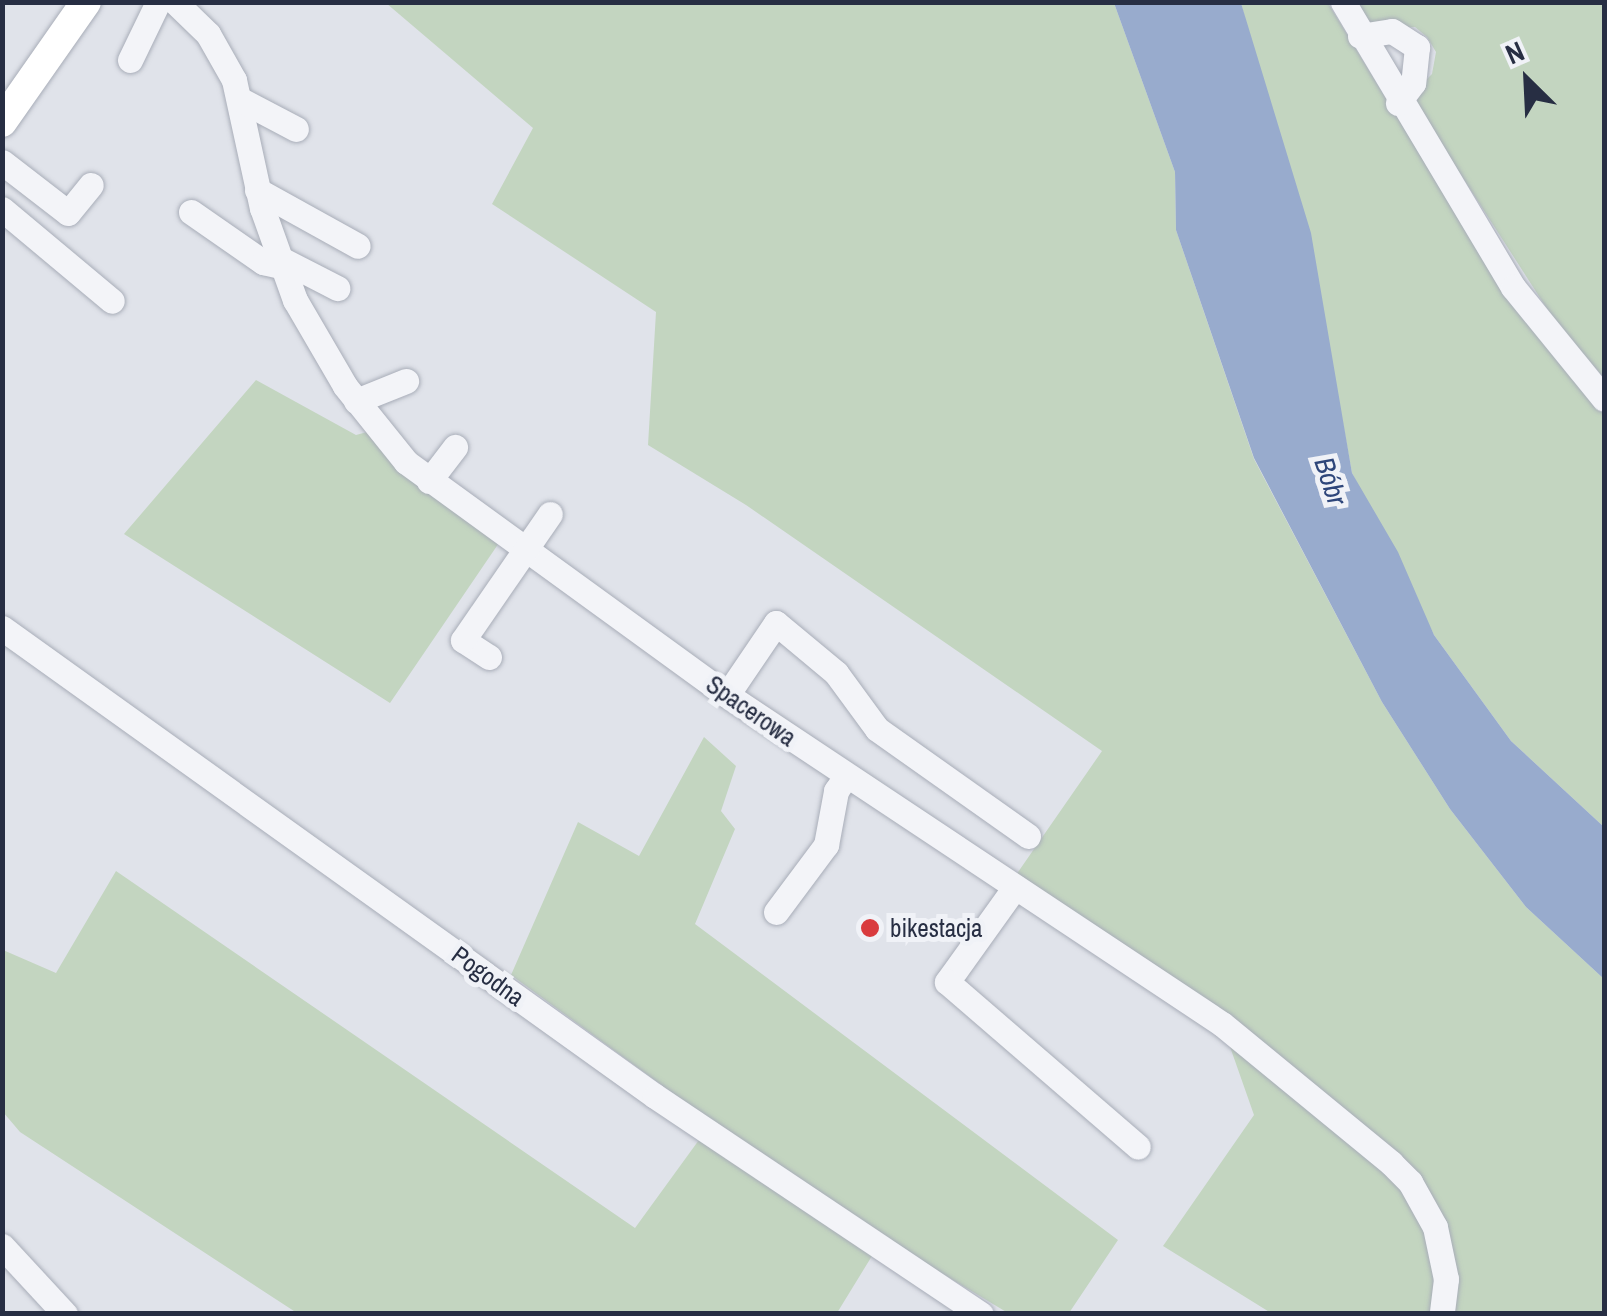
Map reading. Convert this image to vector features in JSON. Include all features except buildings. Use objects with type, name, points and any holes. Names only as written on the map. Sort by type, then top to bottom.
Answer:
[{"type":"main road","points":[[2,122],[86,2]]},
{"type":"street","points":[[130,60],[158,2]]},
{"type":"street","name":"Spacerowa","points":[[175,2],[224,55],[241,100],[257,190],[279,262],[356,401],[429,481],[524,553],[727,695],[1222,1024],[1392,1163],[1435,1228],[1446,1278],[1442,1314]]},
{"type":"street","points":[[1343,2],[1398,103],[1512,286],[1604,399]]},
{"type":"street","points":[[1360,36],[1392,31],[1417,47],[1413,84],[1398,103]]},
{"type":"street","points":[[241,100],[296,129]]},
{"type":"street","points":[[2,162],[68,213],[91,184]]},
{"type":"street","points":[[257,190],[358,246]]},
{"type":"street","points":[[2,208],[112,301]]},
{"type":"street","points":[[190,212],[263,262],[279,262],[338,288]]},
{"type":"street","points":[[356,401],[406,380]]},
{"type":"street","points":[[429,481],[455,448]]},
{"type":"street","points":[[489,658],[463,640],[550,514]]},
{"type":"street","points":[[727,695],[776,623],[836,673],[877,728],[1028,836]]},
{"type":"street","name":"Pogodna","points":[[2,628],[656,1096],[981,1314]]},
{"type":"street","points":[[776,912],[826,845],[836,791],[846,776]]},
{"type":"street","points":[[1015,887],[947,982],[1138,1147]]},
{"type":"street","points":[[2,1246],[65,1314]]},
{"type":"green space","points":[[386,3],[1114,3],[1175,172],[1176,230],[1254,459],[1382,702],[1450,809],[1526,907],[1604,979],[1604,1313],[1271,1313],[1163,1246],[1254,1115],[1222,1024],[1014,878],[1102,751],[746,505],[648,445],[656,312],[492,204],[533,128]]},
{"type":"green space","points":[[1241,3],[1328,3],[1493,275],[1604,399],[1604,827],[1511,741],[1434,635],[1352,473],[1326,331]]},
{"type":"green space","points":[[1357,3],[1604,3],[1604,378],[1553,318],[1416,105],[1412,94],[1432,74],[1436,52],[1427,37],[1415,27],[1371,28]]},
{"type":"green space","points":[[256,380],[356,435],[378,429],[503,537],[390,703],[124,534]]},
{"type":"green space","points":[[704,737],[736,766],[721,811],[735,829],[695,924],[1118,1240],[1069,1313],[1008,1313],[883,1238],[837,1313],[297,1313],[20,1132],[3,1112],[3,950],[56,973],[116,871],[635,1228],[712,1122],[511,975],[578,822],[639,856]]},
{"type":"water","name":"Bóbr","points":[[1114,3],[1241,3],[1311,233],[1352,473],[1398,552],[1434,635],[1511,741],[1604,827],[1604,979],[1526,907],[1450,809],[1382,702],[1254,458],[1176,230],[1175,172]]},
{"type":"place","name":"bikestacja","points":[[870,928]]}]
